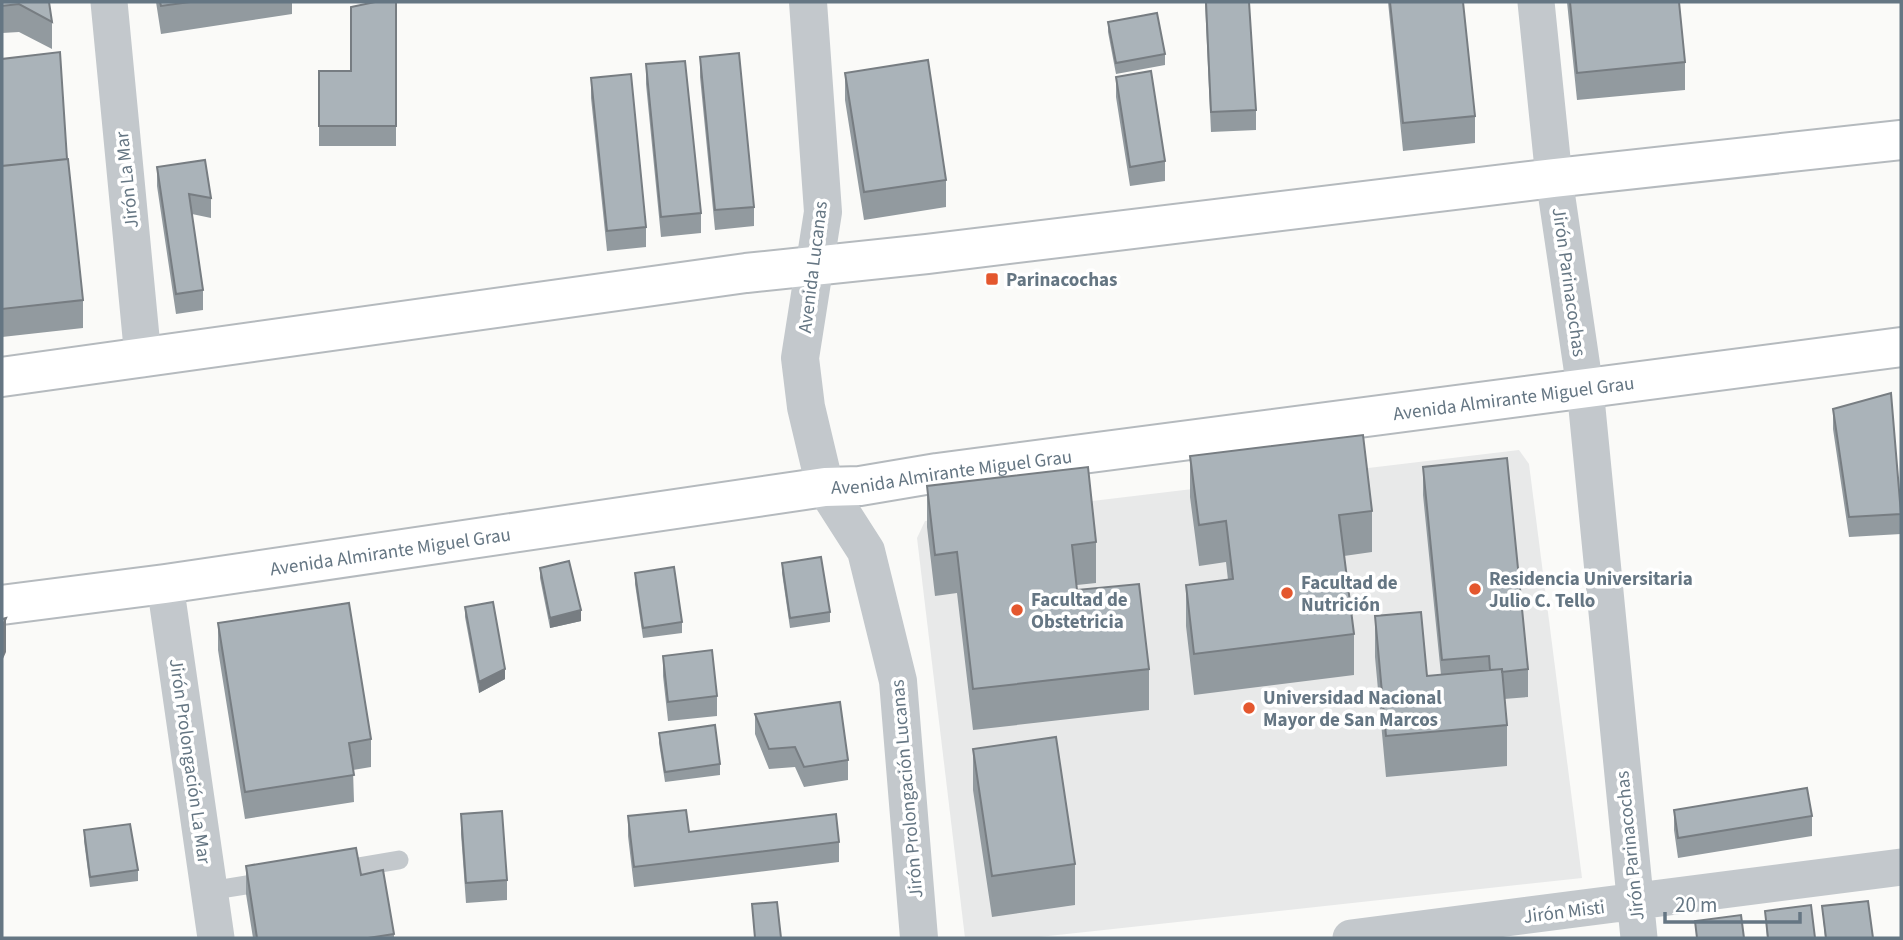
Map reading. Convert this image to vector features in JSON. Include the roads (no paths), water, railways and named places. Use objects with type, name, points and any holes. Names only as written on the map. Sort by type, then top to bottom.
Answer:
[{"type":"main road","points":[[2,377],[814,265],[1901,140]]},
{"type":"main road","name":"Avenida Almirante Miguel Grau","points":[[2,605],[165,584],[825,487],[860,486],[937,473],[1901,348]]},
{"type":"street","name":"Jirón La Mar","points":[[108,2],[144,358]]},
{"type":"street","name":"Avenida Lucanas","points":[[808,2],[823,212],[800,358],[806,407],[825,487]]},
{"type":"street","name":"Jirón Parinacochas","points":[[1536,2],[1554,178],[1585,388],[1639,938]]},
{"type":"street","name":"Jirón Prolongación Lucanas","points":[[825,487],[866,551],[898,681],[919,938]]},
{"type":"street","name":"Jirón Prolongación La Mar","points":[[165,584],[216,938]]},
{"type":"street","name":"Jirón Misti","points":[[1351,938],[1901,867]]},
{"type":"lane","points":[[320,873],[399,860]]},
{"type":"lane","points":[[209,891],[294,877]]},
{"type":"place","name":"Parinacochas","points":[[992,279]]},
{"type":"place","name":"Residencia Universitaria Julio C. Tello","points":[[1475,589]]},
{"type":"place","name":"Facultad de Nutrición","points":[[1287,593]]},
{"type":"place","name":"Facultad de Obstetricia","points":[[1017,610]]},
{"type":"place","name":"Universidad Nacional Mayor de San Marcos","points":[[1249,708]]}]
